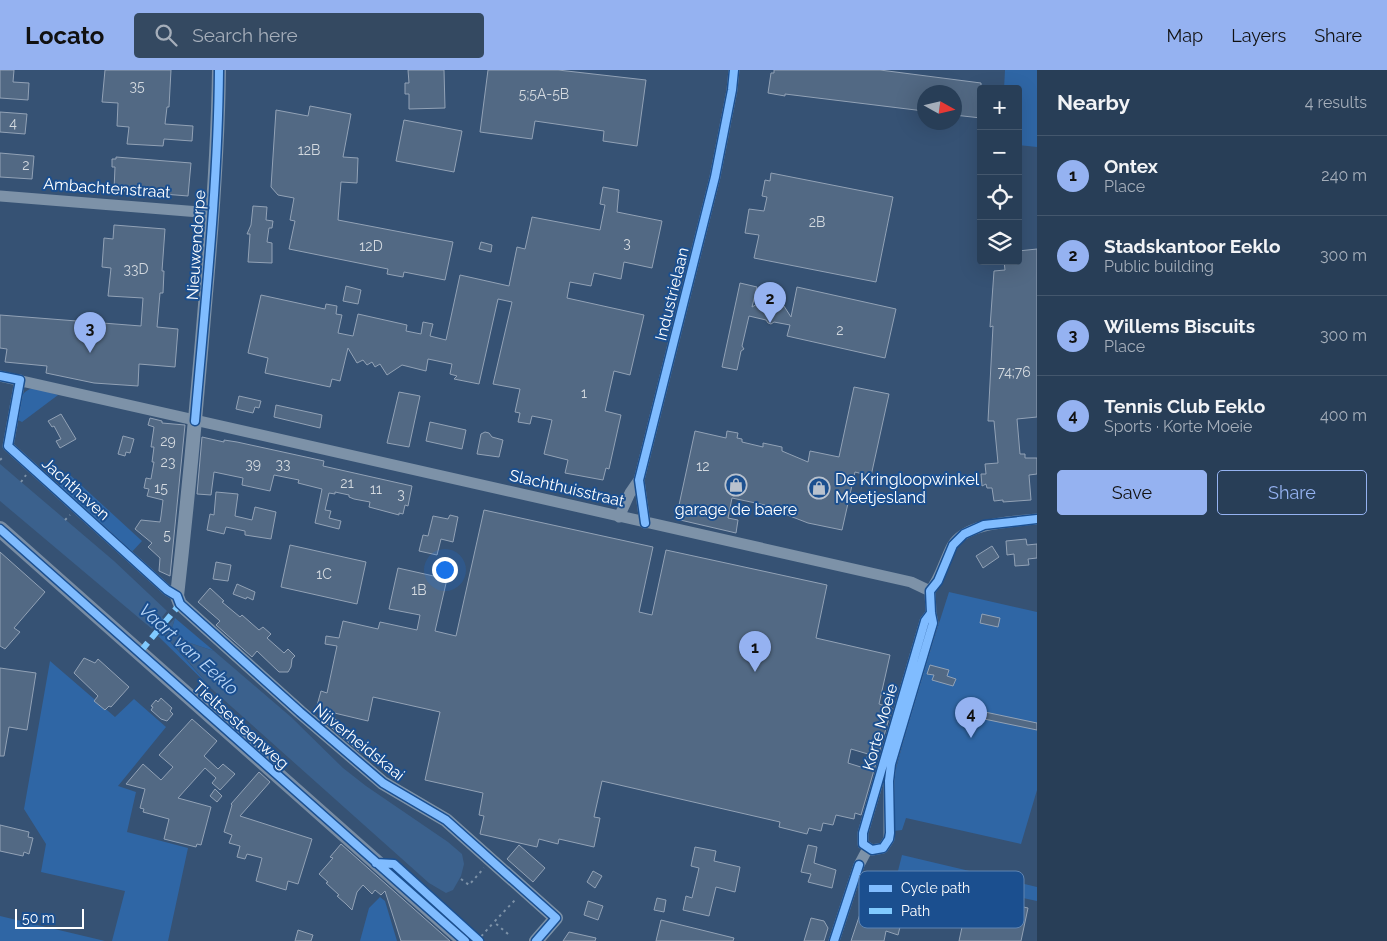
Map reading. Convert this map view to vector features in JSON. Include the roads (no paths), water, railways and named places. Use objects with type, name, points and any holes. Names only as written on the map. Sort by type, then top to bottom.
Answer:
[{"type":"main road","name":"Tieltsesteenweg","points":[[0,529],[475,940]]},
{"type":"street","name":"Nieuwendorpe","points":[[196,421],[219,113],[220,70]]},
{"type":"street","name":"Industrielaan","points":[[645,523],[640,480],[715,177],[732,90],[734,70]]},
{"type":"street","name":"Ambachtenstraat","points":[[0,196],[212,213]]},
{"type":"street","name":"Slachthuisstraat","points":[[0,376],[912,582],[930,591]]},
{"type":"street","name":"Jachthaven","points":[[20,380],[8,446],[167,590],[176,596]]},
{"type":"street","points":[[176,596],[196,421]]},
{"type":"street","name":"Industrielaan","points":[[619,517],[630,493],[640,480]]},
{"type":"street","points":[[930,591],[938,581],[953,545],[964,534],[984,525],[1037,519]]},
{"type":"street","name":"Korte Moeie","points":[[930,591],[930,614],[933,623],[890,772],[889,839],[878,850],[868,848],[863,844],[866,824],[925,621],[930,614]]},
{"type":"street","name":"Nijverheidskaai","points":[[176,596],[180,604],[300,712],[383,783],[446,820],[556,918],[536,941]]},
{"type":"street","points":[[834,941],[859,865],[868,848]]},
{"type":"water","name":"Vaart van Eeklo","points":[[0,464],[114,561],[167,611],[162,617],[169,624],[175,618],[172,628],[187,642],[214,651],[291,717],[343,768],[448,842],[462,854],[464,864],[461,876],[453,890],[446,893],[429,883],[214,691],[164,634],[158,636],[163,630],[156,625],[152,629],[0,501]]},
{"type":"place","name":"Stadskantoor Eeklo","points":[[770,323]]},
{"type":"place","name":"Willems Biscuits","points":[[90,353]]},
{"type":"place","name":"garage de baere","points":[[736,485]]},
{"type":"place","name":"De Kringloopwinkel Meetjesland","points":[[819,488]]},
{"type":"place","name":"Ontex","points":[[755,672]]},
{"type":"place","name":"Tennis Club Eeklo","points":[[971,738]]}]
